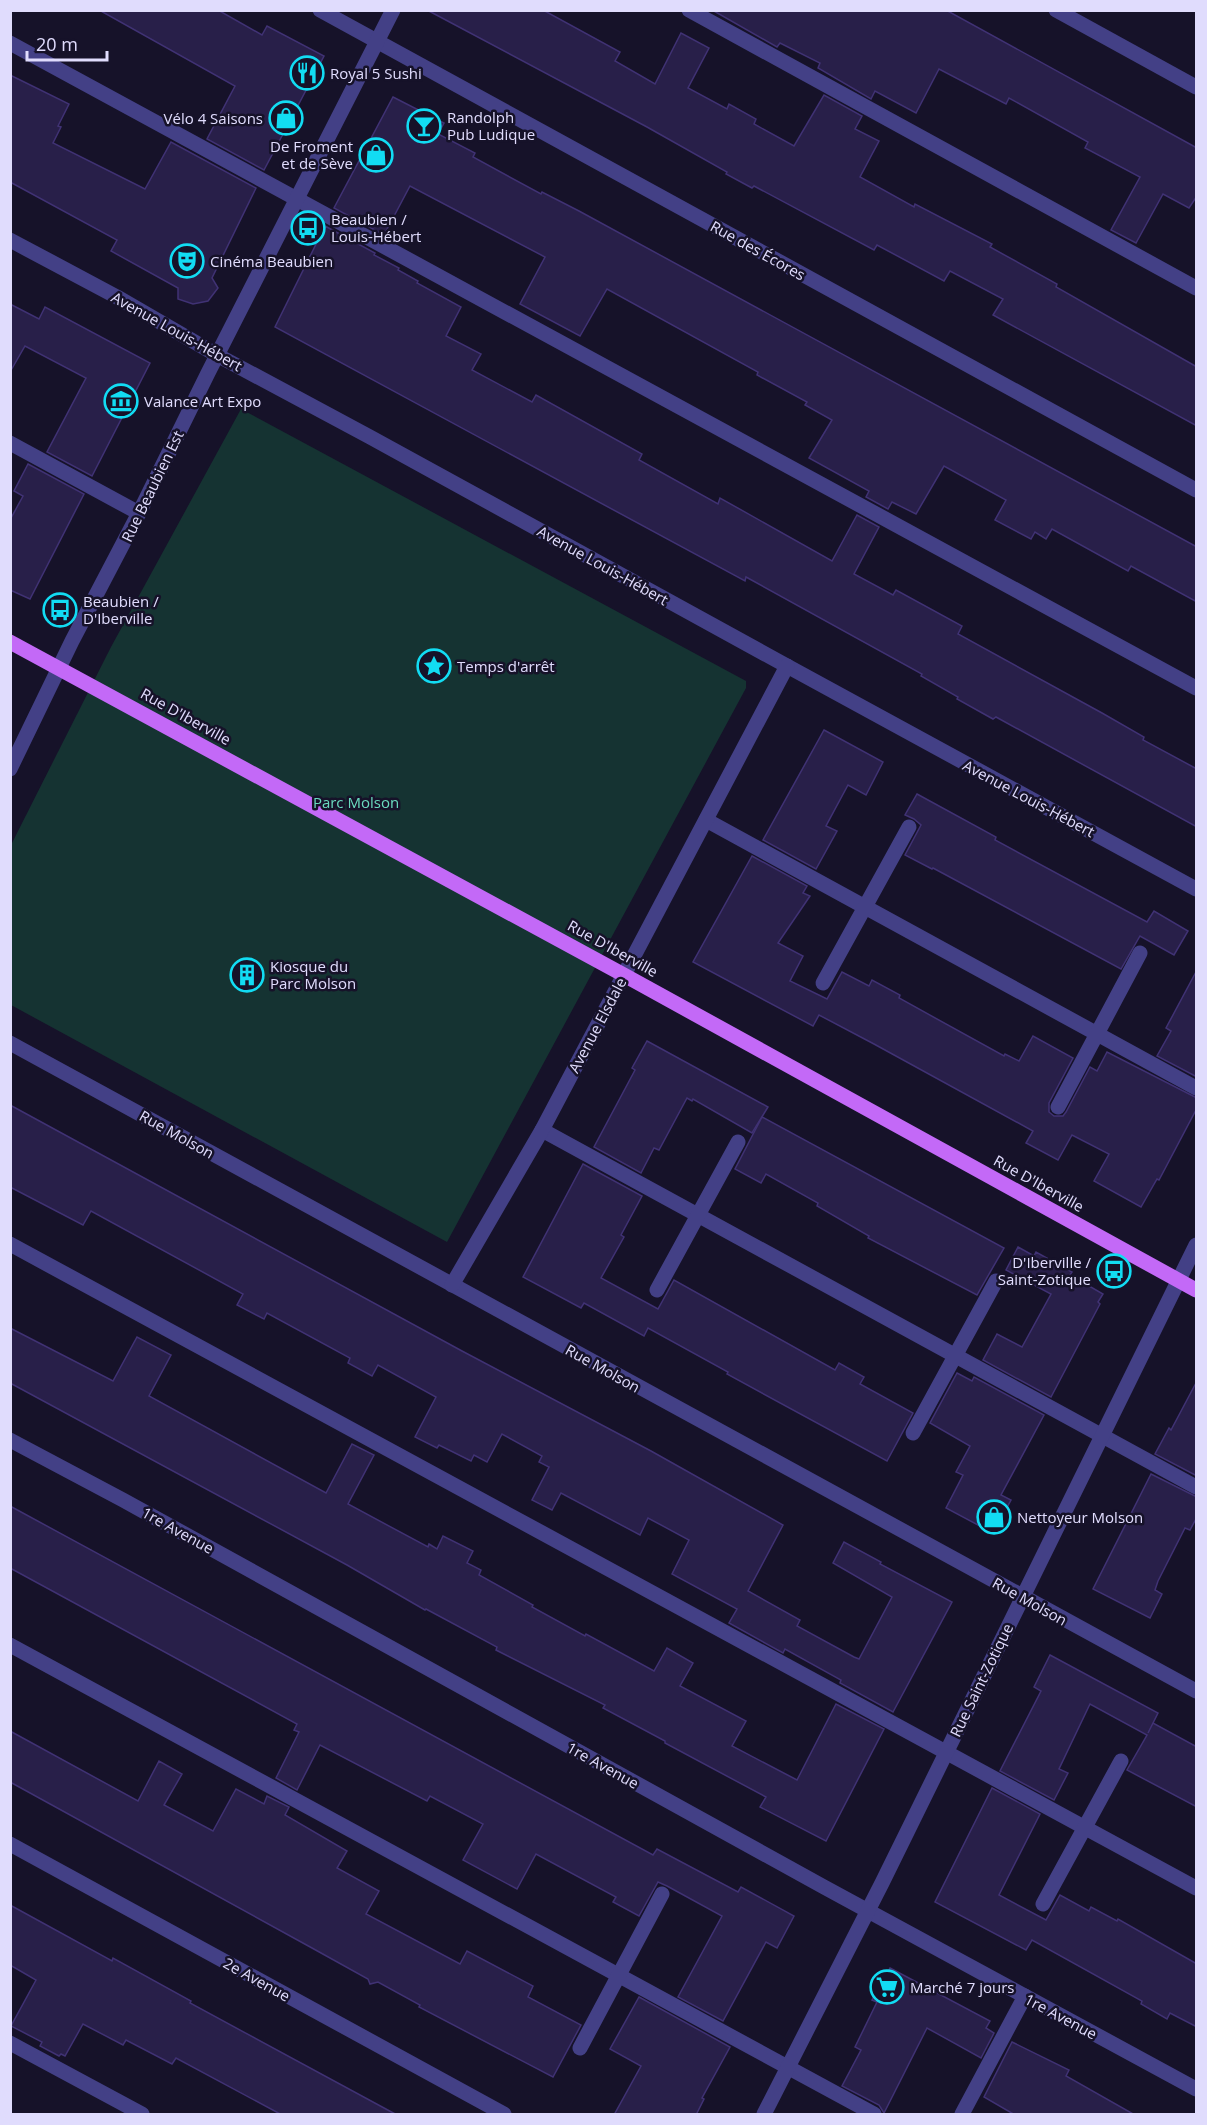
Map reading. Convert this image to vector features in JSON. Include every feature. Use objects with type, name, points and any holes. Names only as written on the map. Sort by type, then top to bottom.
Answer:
[{"type":"main road","name":"Rue D'Iberville","points":[[10,642],[624,975],[1197,1290]]},
{"type":"street","name":"Rue des Écores","points":[[320,10],[1197,490]]},
{"type":"street","name":"Rue Beaubien Est","points":[[10,769],[393,10]]},
{"type":"street","points":[[689,10],[1197,288]]},
{"type":"street","points":[[1056,10],[1197,87]]},
{"type":"street","points":[[10,43],[1197,687]]},
{"type":"street","name":"Avenue Louis-Hébert","points":[[10,240],[1197,889]]},
{"type":"street","points":[[10,443],[139,513]]},
{"type":"street","name":"Avenue Elsdale","points":[[452,1285],[542,1130],[787,666]]},
{"type":"street","points":[[706,820],[1197,1088]]},
{"type":"street","points":[[824,983],[909,827]]},
{"type":"street","points":[[1058,1107],[1140,953]]},
{"type":"street","name":"Rue Molson","points":[[10,1043],[1197,1691]]},
{"type":"street","points":[[542,1130],[1197,1487]]},
{"type":"street","points":[[657,1290],[738,1142]]},
{"type":"street","points":[[10,1244],[1197,1888]]},
{"type":"street","name":"Rue Saint-Zotique","points":[[764,2115],[1197,1245]]},
{"type":"street","points":[[913,1433],[996,1281]]},
{"type":"street","name":"1re Avenue","points":[[10,1440],[123,1500],[867,1911],[1197,2089]]},
{"type":"street","points":[[10,1645],[874,2115]]},
{"type":"street","points":[[1042,1904],[1121,1761]]},
{"type":"street","name":"2e Avenue","points":[[10,1844],[504,2115]]},
{"type":"street","points":[[580,2048],[662,1894]]},
{"type":"street","points":[[962,2115],[1025,1996]]},
{"type":"street","points":[[10,2043],[142,2115]]},
{"type":"green space","name":"Parc Molson","points":[[241,409],[746,681],[746,688],[447,1242],[11,1005],[10,847],[111,647]]},
{"type":"building","points":[[99,10],[218,10],[262,35],[267,26],[324,56],[264,170],[207,139],[235,86]]},
{"type":"building","points":[[427,10],[543,10],[620,52],[615,61],[655,84],[681,33],[709,48],[688,88],[727,109],[729,104],[756,119],[754,124],[794,146],[824,95],[862,116],[855,129],[879,141],[860,177],[914,207],[915,204],[992,244],[990,247],[1057,284],[1056,287],[1197,367],[1197,426],[993,315],[1003,299],[950,271],[944,281],[877,245],[874,250],[754,186],[752,188],[647,127]]},
{"type":"building","points":[[712,10],[946,10],[1197,148],[1197,196],[1189,208],[1163,194],[1136,243],[1111,230],[1140,177],[1085,148],[1088,142],[1009,98],[1006,104],[939,69],[916,113],[875,91],[871,99],[818,68],[820,63],[780,43],[777,47]]},
{"type":"building","points":[[10,75],[69,104],[58,126],[61,127],[53,143],[145,189],[171,142],[256,188],[212,278],[218,288],[208,301],[193,304],[178,299],[178,288],[111,251],[117,240],[10,182]]},
{"type":"building","points":[[393,97],[444,123],[438,134],[475,153],[473,157],[541,194],[542,192],[579,211],[1197,547],[1197,602],[1131,566],[1128,571],[1052,529],[1046,539],[1035,532],[1031,539],[995,520],[1006,500],[944,466],[916,514],[892,502],[888,509],[866,497],[869,491],[809,458],[832,420],[805,405],[807,402],[757,375],[758,372],[607,289],[580,336],[520,304],[545,257],[410,186],[384,235],[334,208]]},
{"type":"building","points":[[325,226],[375,253],[374,255],[418,281],[417,283],[461,307],[446,336],[481,354],[472,370],[532,402],[536,395],[642,454],[639,460],[718,504],[720,498],[832,561],[857,515],[879,527],[854,574],[893,595],[896,590],[962,626],[958,634],[1102,713],[1144,737],[1143,740],[1197,769],[1197,827],[996,717],[993,719],[957,699],[958,697],[921,676],[922,674],[746,577],[745,581],[275,327]]},
{"type":"building","points":[[10,304],[39,319],[45,307],[150,363],[92,476],[47,452],[86,378],[25,346],[10,372]]},
{"type":"building","points":[[28,464],[84,494],[30,599],[10,590],[10,520],[23,496],[14,491]]},
{"type":"building","points":[[824,730],[883,762],[866,795],[848,785],[826,826],[837,831],[816,869],[763,840]]},
{"type":"building","points":[[917,794],[996,837],[995,840],[1147,922],[1154,911],[1188,931],[1174,955],[1140,936],[1121,969],[905,855],[921,825],[905,815]]},
{"type":"building","points":[[752,856],[807,886],[803,893],[810,896],[778,943],[803,956],[790,981],[827,999],[842,972],[869,986],[872,980],[900,995],[899,998],[1004,1056],[1005,1054],[1019,1061],[1033,1036],[1073,1058],[1049,1103],[1049,1112],[1054,1116],[1063,1116],[1090,1067],[1097,1071],[1107,1052],[1197,1098],[1197,1108],[1159,1180],[1157,1179],[1141,1207],[1094,1181],[1109,1154],[1072,1135],[1058,1160],[1026,1143],[1033,1131],[874,1044],[819,1015],[813,1026],[693,962]]},
{"type":"building","name":"Kiosque du Parc Molson","points":[[247,959],[259,963],[263,975],[259,987],[247,991],[235,987],[231,975],[235,963]]},
{"type":"building","points":[[1197,970],[1197,1077],[1157,1056],[1171,1031],[1166,1028]]},
{"type":"building","points":[[647,1041],[768,1107],[752,1133],[693,1099],[692,1101],[687,1098],[659,1150],[654,1148],[641,1173],[594,1147],[635,1070],[632,1068]]},
{"type":"building","points":[[10,1105],[651,1451],[783,1525],[748,1591],[800,1620],[797,1626],[854,1657],[859,1659],[892,1597],[833,1563],[844,1542],[952,1602],[893,1712],[785,1649],[783,1653],[729,1623],[737,1609],[672,1574],[689,1540],[648,1518],[640,1535],[561,1493],[552,1510],[532,1500],[549,1467],[539,1462],[542,1456],[502,1434],[487,1462],[474,1455],[471,1461],[439,1445],[437,1448],[415,1437],[436,1397],[378,1365],[372,1376],[348,1363],[350,1358],[267,1313],[264,1319],[237,1305],[243,1294],[91,1211],[83,1225],[10,1187]]},
{"type":"building","points":[[762,1117],[1004,1248],[977,1295],[868,1238],[869,1236],[817,1206],[818,1203],[766,1174],[761,1183],[735,1169]]},
{"type":"building","points":[[583,1164],[642,1196],[621,1235],[624,1237],[601,1278],[658,1309],[674,1280],[835,1370],[839,1363],[864,1377],[860,1384],[913,1413],[887,1461],[648,1328],[644,1336],[584,1303],[581,1308],[523,1277]]},
{"type":"building","points":[[1018,1247],[1034,1256],[1036,1252],[1072,1272],[1070,1275],[1103,1294],[1098,1302],[1100,1304],[1051,1397],[983,1360],[997,1334],[1022,1347],[1051,1294],[1006,1270]]},
{"type":"building","points":[[10,1328],[113,1381],[137,1337],[171,1355],[149,1396],[326,1493],[352,1444],[374,1455],[348,1504],[428,1547],[429,1544],[437,1549],[443,1536],[473,1551],[467,1563],[481,1570],[479,1575],[533,1605],[532,1607],[654,1671],[667,1648],[693,1663],[680,1686],[746,1721],[732,1746],[797,1780],[836,1704],[884,1729],[826,1841],[760,1807],[766,1797],[603,1708],[605,1705],[496,1650],[497,1647],[10,1383]]},
{"type":"building","points":[[957,1373],[972,1381],[974,1377],[1044,1415],[1001,1495],[1011,1500],[993,1533],[946,1508],[963,1475],[956,1472],[970,1446],[930,1423]]},
{"type":"building","points":[[1197,1381],[1197,1476],[1155,1454],[1169,1428],[1171,1430]]},
{"type":"building","points":[[1151,1474],[1197,1497],[1197,1517],[1190,1530],[1185,1528],[1158,1581],[1155,1590],[1162,1594],[1150,1618],[1093,1589]]},
{"type":"building","points":[[10,1506],[653,1855],[657,1849],[738,1892],[741,1887],[794,1916],[777,1948],[766,1942],[723,2021],[678,1997],[722,1916],[667,1886],[658,1882],[639,1916],[613,1902],[616,1897],[536,1854],[517,1889],[463,1860],[483,1824],[430,1796],[427,1801],[320,1745],[297,1790],[276,1778],[299,1732],[294,1730],[297,1724],[10,1568]]},
{"type":"building","points":[[1050,1655],[1158,1713],[1153,1723],[1197,1747],[1197,1807],[1127,1770],[1147,1735],[1090,1704],[1059,1769],[1068,1773],[1054,1800],[1000,1771],[1041,1691],[1034,1687]]},
{"type":"building","points":[[10,1731],[138,1801],[159,1761],[182,1774],[164,1805],[213,1831],[236,1789],[264,1804],[267,1796],[289,1807],[285,1815],[347,1851],[337,1868],[379,1891],[366,1914],[460,1964],[467,1951],[533,1986],[528,1997],[581,2025],[553,2077],[419,2007],[420,2005],[378,1982],[370,1984],[368,1979],[10,1782]]},
{"type":"building","points":[[992,1788],[1040,1814],[999,1895],[1046,1920],[1060,1895],[1089,1911],[1091,1907],[1117,1921],[1118,1919],[1197,1964],[1197,2027],[1170,2013],[1167,2019],[1141,2004],[1142,2001],[1032,1940],[1026,1950],[935,1902]]},
{"type":"building","points":[[10,1905],[112,1961],[113,1958],[191,2001],[190,2003],[397,2115],[282,2115],[176,2058],[172,2064],[126,2040],[123,2045],[83,2024],[65,2056],[61,2054],[59,2056],[40,2046],[42,2042],[11,2026],[36,1980],[10,1965]]},
{"type":"building","points":[[890,1968],[990,2021],[986,2028],[994,2033],[981,2058],[927,2028],[884,2113],[879,2105],[842,2086],[861,2050],[855,2047],[877,2002],[872,2000]]},
{"type":"building","points":[[639,1997],[730,2047],[702,2098],[704,2099],[696,2115],[614,2115],[641,2066],[610,2049]]},
{"type":"building","points":[[1012,2042],[1069,2070],[1066,2076],[1135,2115],[1015,2115],[984,2097]]},
{"type":"place","name":"Royal 5 Sushi","points":[[307,73]]},
{"type":"place","name":"Vélo 4 Saisons","points":[[286,118]]},
{"type":"place","name":"Randolph Pub Ludique","points":[[424,126]]},
{"type":"place","name":"De Froment et de Sève","points":[[376,155]]},
{"type":"place","name":"Beaubien / Louis-Hébert","points":[[308,228]]},
{"type":"place","name":"Cinéma Beaubien","points":[[187,261]]},
{"type":"place","name":"Valance Art Expo","points":[[121,401]]},
{"type":"place","name":"Beaubien / D'Iberville","points":[[60,610]]},
{"type":"place","name":"Temps d'arrêt","points":[[434,666]]},
{"type":"place","name":"Kiosque du Parc Molson","points":[[247,975]]},
{"type":"place","name":"D'Iberville / Saint-Zotique","points":[[1114,1271]]},
{"type":"place","name":"Nettoyeur Molson","points":[[994,1517]]},
{"type":"place","name":"Marché 7 jours","points":[[887,1987]]}]
